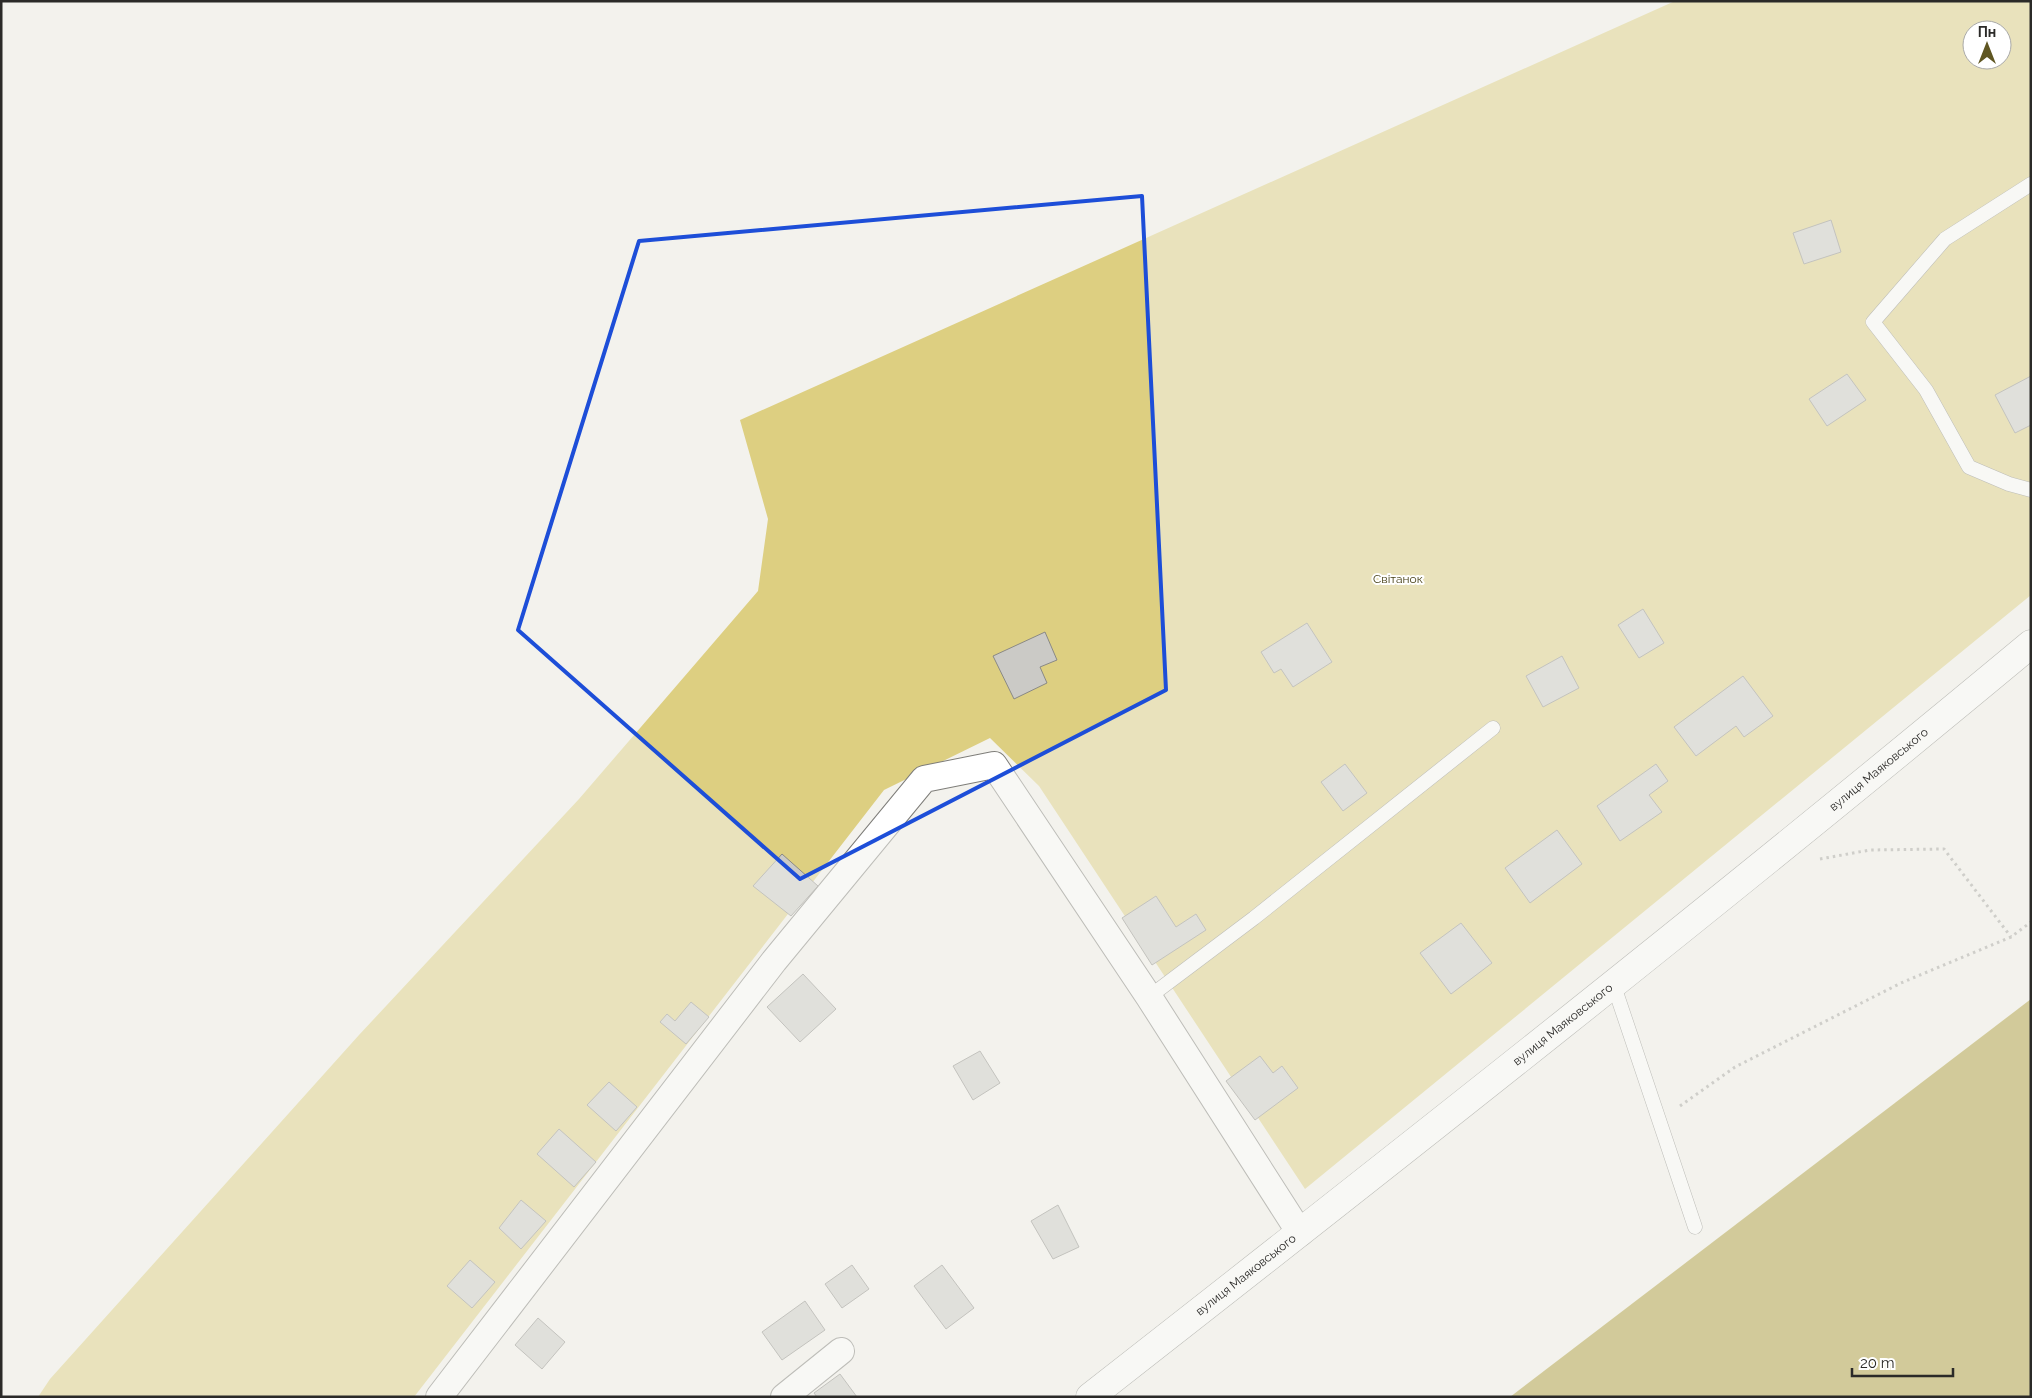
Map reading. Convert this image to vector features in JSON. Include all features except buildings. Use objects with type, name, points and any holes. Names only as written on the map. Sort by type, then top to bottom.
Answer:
[{"type":"street","name":"вулиця Маяковського","points":[[1090,1397],[1300,1233],[1887,764],[2031,644]]},
{"type":"street","points":[[440,1397],[774,961],[924,779],[994,765],[1149,997],[1300,1233]]},
{"type":"street","points":[[784,1397],[841,1351]]},
{"type":"lane","points":[[2031,184],[1945,239],[1873,322],[1926,390],[1968,467],[2009,484],[2031,490]]},
{"type":"lane","points":[[1149,997],[1254,918],[1493,728]]},
{"type":"lane","points":[[1613,983],[1695,1227]]},
{"type":"path","points":[[1815,860],[1870,850],[1944,849],[2011,937]]},
{"type":"path","points":[[1660,1121],[1735,1067],[1901,983],[2011,937],[2031,922]]},
{"type":"highlighted area","points":[[1142,196],[1166,690],[800,879],[518,630],[639,241]]},
{"type":"green space","name":"Світанок","points":[[1675,1],[2031,1],[2031,595],[1305,1189],[1039,786],[990,738],[884,790],[414,1397],[38,1397],[50,1379],[359,1035],[579,799],[758,591],[768,519],[740,420]]},
{"type":"shaded area","points":[[2031,999],[2031,1397],[1510,1397]]}]
